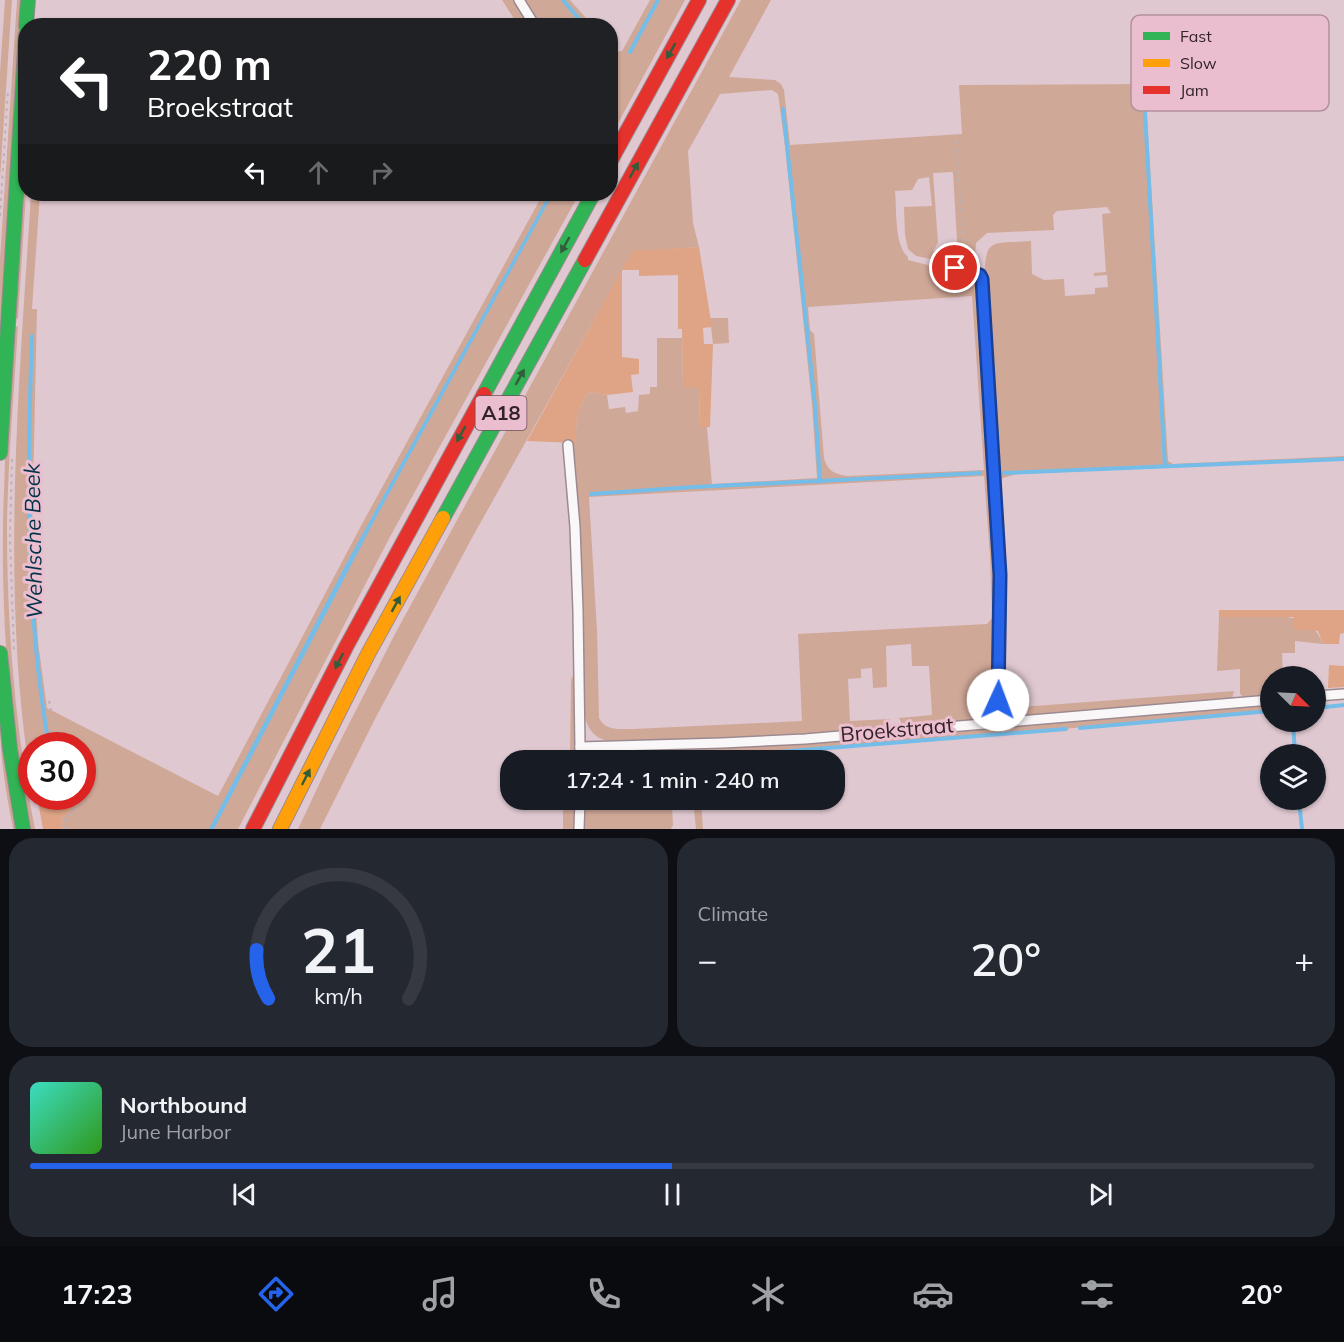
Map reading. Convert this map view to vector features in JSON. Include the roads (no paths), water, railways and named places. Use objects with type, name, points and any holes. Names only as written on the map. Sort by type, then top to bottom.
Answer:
[{"type":"main road","points":[[27,18],[28,0]]},
{"type":"main road","points":[[618,147],[699,0]]},
{"type":"main road","name":"A18","points":[[618,200],[728,0]]},
{"type":"main road","points":[[6,453],[18,201]]},
{"type":"main road","name":"A18","points":[[253,829],[346,647],[589,201]]},
{"type":"main road","name":"A18","points":[[280,829],[368,654],[617,201]]},
{"type":"main road","points":[[0,653],[10,749],[23,829]]},
{"type":"street","points":[[519,0],[530,18]]},
{"type":"street","points":[[955,268],[980,275],[982,287],[1000,575],[997,721]]},
{"type":"street","points":[[568,445],[575,527],[580,747]]},
{"type":"street","points":[[1326,695],[1344,694]]},
{"type":"street","name":"Broekstraat","points":[[580,747],[793,740],[997,721],[1260,701]]},
{"type":"street","points":[[579,829],[580,810]]},
{"type":"water","points":[[545,201],[549,201],[373,523],[214,829],[209,829],[345,566]]},
{"type":"waterway","points":[[563,0],[578,18]]},
{"type":"waterway","points":[[630,52],[658,0]]},
{"type":"waterway","points":[[783,109],[815,405],[820,482]]},
{"type":"waterway","points":[[1145,111],[1165,466]]},
{"type":"waterway","name":"Wehlsche Beek","points":[[32,336],[29,439],[30,541],[36,643],[47,732]]},
{"type":"waterway","points":[[1004,473],[1344,459]]},
{"type":"waterway","points":[[591,494],[980,473]]},
{"type":"waterway","points":[[1326,707],[1344,705]]},
{"type":"waterway","points":[[1080,728],[1260,712]]},
{"type":"waterway","points":[[803,750],[1066,729]]},
{"type":"waterway","points":[[1294,732],[1294,744]]},
{"type":"waterway","points":[[1300,810],[1302,829]]}]
